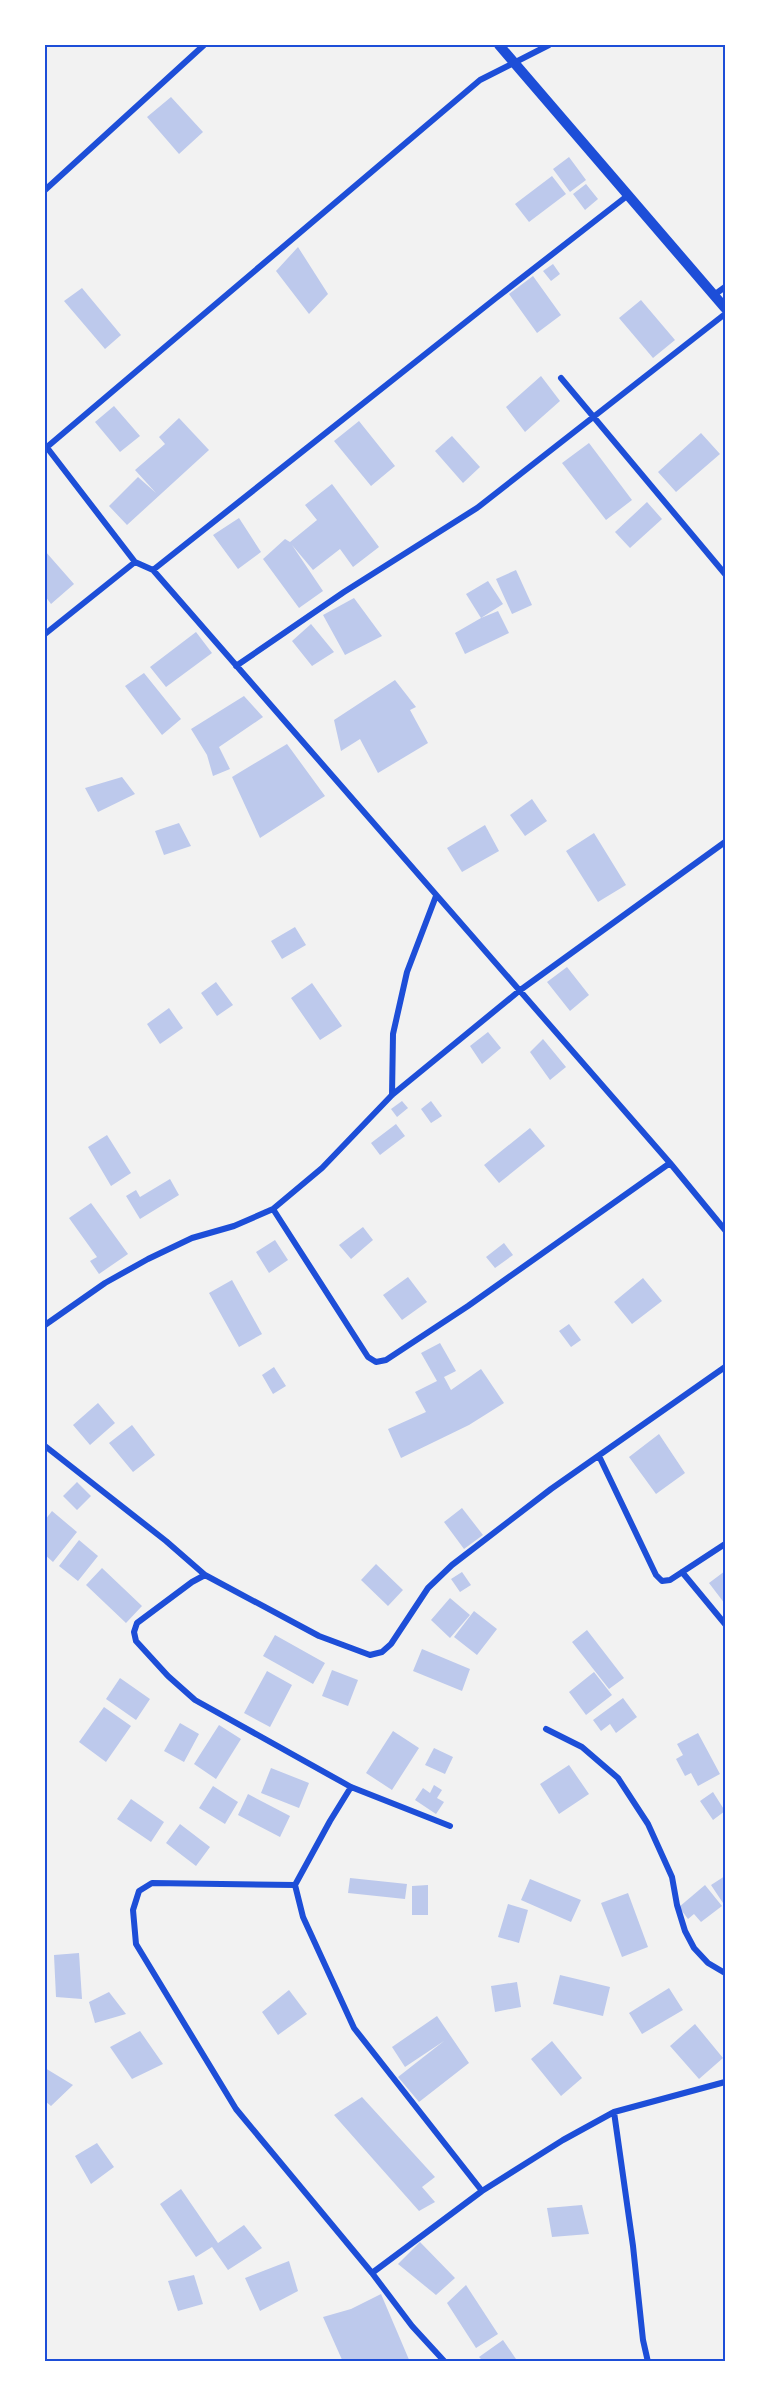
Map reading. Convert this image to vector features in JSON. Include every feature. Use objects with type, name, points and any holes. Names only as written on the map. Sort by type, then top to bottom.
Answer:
[{"type":"street","points":[[45,190],[204,45]]},
{"type":"street","points":[[499,45],[725,308]]},
{"type":"street","points":[[549,45],[480,80],[46,446],[135,562],[153,570],[670,1163],[725,1230]]},
{"type":"street","points":[[153,570],[627,196]]},
{"type":"street","points":[[714,295],[725,287]]},
{"type":"street","points":[[236,666],[344,592],[477,508],[594,419],[725,314]]},
{"type":"street","points":[[561,378],[725,574]]},
{"type":"street","points":[[45,634],[135,562]]},
{"type":"street","points":[[45,1324],[105,1282],[148,1259],[192,1238],[244,1222],[273,1209],[322,1168],[392,1095],[519,991],[725,842]]},
{"type":"street","points":[[392,1095],[393,1034],[407,972],[436,896]]},
{"type":"street","points":[[273,1209],[368,1358],[376,1362],[386,1360],[468,1306],[670,1163]]},
{"type":"street","points":[[45,1446],[166,1541],[205,1575],[319,1636],[370,1655],[382,1652],[391,1644],[428,1588],[452,1565],[599,1456],[725,1367]]},
{"type":"street","points":[[599,1456],[656,1575],[663,1581],[670,1580],[725,1544]]},
{"type":"street","points":[[682,1572],[725,1624]]},
{"type":"street","points":[[205,1575],[137,1623],[134,1632],[136,1641],[168,1676],[195,1700],[351,1788],[450,1826]]},
{"type":"street","points":[[546,1729],[582,1747],[618,1778],[648,1824],[672,1876],[677,1905],[694,1948],[708,1963],[725,1973]]},
{"type":"street","points":[[351,1788],[295,1885],[303,1917],[354,2028],[482,2191]]},
{"type":"street","points":[[295,1885],[152,1883],[139,1891],[133,1910],[136,1944],[236,2109],[372,2273],[412,2326],[445,2362]]},
{"type":"street","points":[[372,2273],[482,2191],[563,2140],[614,2112],[725,2082]]},
{"type":"street","points":[[614,2112],[633,2246],[643,2340],[648,2362]]},
{"type":"building","points":[[171,97],[203,132],[179,154],[147,117]]},
{"type":"building","points":[[569,157],[586,180],[570,192],[553,169]]},
{"type":"building","points":[[552,176],[566,194],[529,222],[515,204]]},
{"type":"building","points":[[586,184],[598,199],[585,210],[573,194]]},
{"type":"building","points":[[298,247],[328,294],[309,314],[276,271]]},
{"type":"building","points":[[553,264],[560,274],[551,281],[543,271]]},
{"type":"building","points":[[533,276],[561,315],[537,333],[509,294]]},
{"type":"building","points":[[82,288],[121,335],[105,349],[64,301]]},
{"type":"building","points":[[641,300],[675,340],[653,358],[619,318]]},
{"type":"building","points":[[541,376],[560,401],[525,432],[506,407]]},
{"type":"building","points":[[114,406],[140,436],[120,452],[95,422]]},
{"type":"building","points":[[179,418],[209,450],[127,525],[109,506],[138,477],[156,493],[135,470],[165,444],[159,437]]},
{"type":"building","points":[[359,421],[395,466],[371,486],[334,441]]},
{"type":"building","points":[[701,433],[720,454],[676,492],[658,472]]},
{"type":"building","points":[[452,436],[480,467],[463,483],[435,451]]},
{"type":"building","points":[[589,443],[632,500],[606,520],[562,463]]},
{"type":"building","points":[[332,484],[379,547],[353,567],[340,549],[313,570],[292,545],[323,591],[299,608],[263,559],[285,539],[290,542],[317,520],[305,505]]},
{"type":"building","points":[[647,502],[662,519],[630,548],[615,532]]},
{"type":"building","points":[[239,518],[261,552],[238,569],[213,535]]},
{"type":"building","points":[[45,551],[74,584],[51,604],[45,596]]},
{"type":"building","points":[[516,570],[532,605],[512,614],[496,579]]},
{"type":"building","points":[[488,581],[503,604],[481,618],[466,594]]},
{"type":"building","points":[[354,598],[382,636],[345,655],[323,615]]},
{"type":"building","points":[[498,611],[509,633],[465,654],[455,633]]},
{"type":"building","points":[[311,624],[334,652],[312,666],[292,641]]},
{"type":"building","points":[[196,632],[212,653],[166,687],[150,667]]},
{"type":"building","points":[[144,673],[181,719],[162,735],[125,686]]},
{"type":"building","points":[[395,680],[416,707],[410,710],[428,743],[378,773],[360,739],[341,751],[334,720]]},
{"type":"building","points":[[244,696],[263,717],[219,747],[230,769],[213,776],[207,755],[191,729]]},
{"type":"building","points":[[287,744],[325,796],[260,838],[232,777]]},
{"type":"building","points":[[122,777],[135,794],[98,812],[85,788]]},
{"type":"building","points":[[532,799],[547,821],[525,836],[510,815]]},
{"type":"building","points":[[179,823],[191,846],[164,855],[155,831]]},
{"type":"building","points":[[485,825],[499,851],[462,872],[447,848]]},
{"type":"building","points":[[594,833],[626,885],[598,902],[566,851]]},
{"type":"building","points":[[295,927],[306,945],[282,959],[271,941]]},
{"type":"building","points":[[567,967],[589,995],[570,1011],[547,982]]},
{"type":"building","points":[[216,982],[233,1005],[217,1016],[201,993]]},
{"type":"building","points":[[312,983],[342,1026],[320,1040],[291,998]]},
{"type":"building","points":[[169,1008],[183,1028],[160,1044],[147,1024]]},
{"type":"building","points":[[488,1032],[501,1048],[482,1064],[470,1046]]},
{"type":"building","points":[[543,1039],[566,1067],[550,1080],[530,1052]]},
{"type":"building","points":[[402,1101],[408,1108],[397,1117],[391,1109]]},
{"type":"building","points":[[431,1101],[442,1116],[431,1123],[421,1109]]},
{"type":"building","points":[[396,1124],[405,1136],[380,1155],[371,1143]]},
{"type":"building","points":[[530,1128],[545,1146],[499,1183],[484,1165]]},
{"type":"building","points":[[107,1135],[131,1173],[111,1186],[88,1147]]},
{"type":"building","points":[[170,1179],[179,1195],[140,1219],[126,1196],[136,1190],[140,1197]]},
{"type":"building","points":[[91,1203],[128,1254],[99,1274],[90,1261],[97,1257],[69,1218]]},
{"type":"building","points":[[363,1227],[373,1240],[351,1259],[339,1245]]},
{"type":"building","points":[[275,1240],[288,1260],[269,1273],[256,1252]]},
{"type":"building","points":[[504,1243],[513,1255],[495,1268],[486,1257]]},
{"type":"building","points":[[408,1277],[427,1302],[402,1320],[383,1295]]},
{"type":"building","points":[[643,1278],[662,1301],[632,1324],[614,1302]]},
{"type":"building","points":[[232,1280],[262,1334],[239,1347],[209,1293]]},
{"type":"building","points":[[569,1324],[581,1340],[571,1347],[559,1331]]},
{"type":"building","points":[[440,1343],[456,1371],[444,1377],[451,1390],[481,1369],[504,1403],[469,1425],[401,1458],[388,1429],[426,1412],[415,1392],[437,1381],[421,1353]]},
{"type":"building","points":[[274,1367],[286,1386],[273,1394],[262,1375]]},
{"type":"building","points":[[98,1403],[115,1423],[90,1445],[73,1425]]},
{"type":"building","points":[[132,1425],[155,1455],[133,1472],[109,1443]]},
{"type":"building","points":[[659,1434],[685,1473],[656,1494],[629,1457]]},
{"type":"building","points":[[77,1482],[91,1496],[77,1510],[63,1496]]},
{"type":"building","points":[[462,1508],[483,1535],[464,1549],[444,1522]]},
{"type":"building","points":[[52,1511],[77,1532],[53,1562],[45,1555],[45,1520]]},
{"type":"building","points":[[79,1540],[98,1556],[78,1581],[59,1566]]},
{"type":"building","points":[[376,1564],[403,1590],[388,1606],[361,1580]]},
{"type":"building","points":[[102,1568],[142,1606],[126,1623],[86,1585]]},
{"type":"building","points":[[725,1571],[725,1604],[709,1583]]},
{"type":"building","points":[[462,1572],[471,1585],[460,1592],[451,1579]]},
{"type":"building","points":[[450,1598],[470,1615],[450,1638],[431,1620]]},
{"type":"building","points":[[474,1611],[497,1629],[477,1655],[454,1637]]},
{"type":"building","points":[[587,1630],[624,1678],[609,1689],[572,1642]]},
{"type":"building","points":[[275,1635],[325,1663],[313,1684],[263,1656]]},
{"type":"building","points":[[422,1649],[470,1669],[462,1691],[413,1671]]},
{"type":"building","points":[[332,1670],[358,1680],[348,1706],[322,1696]]},
{"type":"building","points":[[267,1671],[292,1685],[270,1727],[244,1713]]},
{"type":"building","points":[[594,1672],[612,1695],[586,1715],[569,1692]]},
{"type":"building","points":[[120,1678],[150,1699],[136,1720],[106,1699]]},
{"type":"building","points":[[623,1698],[637,1717],[616,1733],[610,1724],[601,1731],[593,1720]]},
{"type":"building","points":[[104,1707],[131,1726],[106,1762],[79,1742]]},
{"type":"building","points":[[180,1723],[199,1734],[184,1762],[164,1751]]},
{"type":"building","points":[[219,1725],[241,1739],[216,1779],[194,1764]]},
{"type":"building","points":[[393,1731],[419,1748],[392,1790],[366,1773]]},
{"type":"building","points":[[698,1733],[720,1774],[698,1786],[691,1773],[685,1776],[676,1759],[683,1755],[677,1744]]},
{"type":"building","points":[[434,1748],[453,1757],[445,1774],[425,1765]]},
{"type":"building","points":[[569,1765],[589,1794],[559,1814],[540,1784]]},
{"type":"building","points":[[271,1768],[309,1783],[299,1808],[261,1793]]},
{"type":"building","points":[[434,1785],[442,1790],[437,1798],[444,1802],[436,1814],[415,1800],[423,1788],[430,1793]]},
{"type":"building","points":[[213,1786],[238,1802],[225,1824],[199,1808]]},
{"type":"building","points":[[713,1792],[725,1811],[713,1820],[700,1801]]},
{"type":"building","points":[[248,1794],[290,1816],[280,1837],[238,1815]]},
{"type":"building","points":[[131,1799],[164,1822],[151,1842],[117,1819]]},
{"type":"building","points":[[180,1824],[210,1847],[196,1866],[166,1843]]},
{"type":"building","points":[[725,1876],[725,1901],[723,1903],[711,1885]]},
{"type":"building","points":[[350,1878],[407,1884],[405,1899],[348,1893]]},
{"type":"building","points":[[530,1879],[581,1900],[571,1922],[521,1900]]},
{"type":"building","points":[[428,1885],[428,1915],[412,1915],[412,1886]]},
{"type":"building","points":[[705,1885],[722,1906],[701,1922],[694,1914],[688,1919],[679,1907]]},
{"type":"building","points":[[628,1893],[648,1947],[622,1957],[601,1903]]},
{"type":"building","points":[[508,1904],[528,1910],[519,1943],[498,1937]]},
{"type":"building","points":[[79,1953],[82,1999],[56,1997],[54,1955]]},
{"type":"building","points":[[560,1975],[610,1987],[603,2016],[553,2004]]},
{"type":"building","points":[[517,1982],[521,2007],[495,2012],[491,1986]]},
{"type":"building","points":[[669,1988],[683,2010],[642,2034],[629,2013]]},
{"type":"building","points":[[289,1990],[307,2014],[278,2035],[262,2012]]},
{"type":"building","points":[[109,1992],[126,2014],[95,2023],[89,2002]]},
{"type":"building","points":[[437,2016],[469,2063],[419,2102],[398,2077],[444,2041],[405,2067],[392,2047]]},
{"type":"building","points":[[695,2024],[723,2058],[699,2079],[670,2046]]},
{"type":"building","points":[[140,2031],[163,2064],[132,2079],[110,2047]]},
{"type":"building","points":[[552,2041],[582,2078],[561,2096],[531,2059]]},
{"type":"building","points":[[45,2068],[73,2085],[51,2106],[45,2101]]},
{"type":"building","points":[[362,2097],[435,2177],[422,2187],[435,2202],[419,2211],[334,2115]]},
{"type":"building","points":[[97,2143],[114,2167],[91,2184],[75,2156]]},
{"type":"building","points":[[181,2189],[218,2243],[244,2225],[262,2248],[228,2270],[212,2247],[196,2257],[160,2204]]},
{"type":"building","points":[[582,2205],[589,2234],[552,2237],[547,2208]]},
{"type":"building","points":[[420,2242],[455,2278],[436,2295],[398,2264]]},
{"type":"building","points":[[289,2261],[298,2291],[260,2311],[245,2278]]},
{"type":"building","points":[[194,2275],[203,2304],[178,2311],[168,2281]]},
{"type":"building","points":[[466,2285],[498,2334],[476,2348],[447,2303]]},
{"type":"building","points":[[381,2294],[410,2362],[343,2362],[323,2317],[351,2309]]},
{"type":"building","points":[[503,2340],[518,2362],[484,2362],[479,2357]]}]
